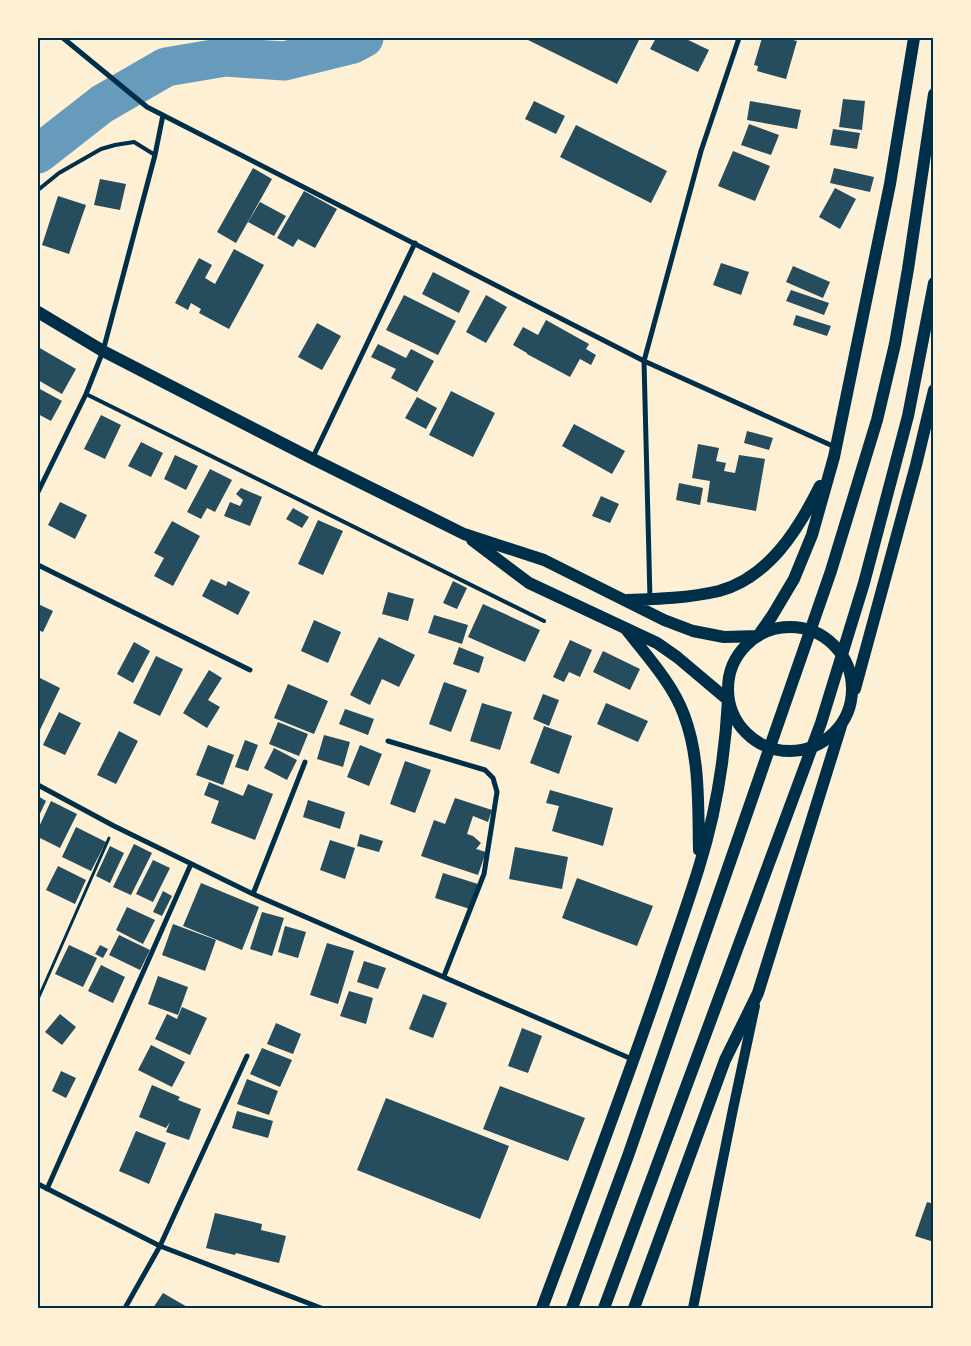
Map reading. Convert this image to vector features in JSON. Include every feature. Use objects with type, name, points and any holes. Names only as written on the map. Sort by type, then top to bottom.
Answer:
[{"type":"main road","points":[[758,636],[794,579],[812,535],[835,452],[890,184],[914,38]]},
{"type":"main road","points":[[572,1308],[628,1156],[831,571],[877,420],[895,344],[934,94]]},
{"type":"main road","points":[[604,1308],[821,723],[864,583],[908,416],[934,283]]},
{"type":"main road","points":[[38,312],[104,351],[313,459],[464,534],[544,560],[664,620],[693,631],[724,637],[758,636]]},
{"type":"main road","points":[[693,1308],[758,993],[841,726],[850,709],[934,390]]},
{"type":"main road","points":[[623,600],[650,600],[689,596],[719,590],[736,584],[765,565],[784,545],[807,513],[835,452]]},
{"type":"main road","points":[[464,534],[529,583],[624,627],[677,657],[728,700],[735,720],[748,736],[766,747],[786,752],[806,750],[826,741],[841,726]]},
{"type":"main road","points":[[624,627],[662,677],[684,715],[694,752],[698,807],[699,866]]},
{"type":"main road","points":[[542,1308],[634,1060],[699,866],[720,779],[726,740],[728,681],[733,664],[743,648],[758,636],[775,628],[794,627],[813,631],[830,640],[842,654],[850,671],[853,690],[850,709]]},
{"type":"main road","points":[[634,1308],[725,1060],[758,993]]},
{"type":"street","points":[[63,38],[147,107],[644,361],[835,452]]},
{"type":"street","points":[[650,600],[644,361],[701,151],[739,38]]},
{"type":"street","points":[[38,492],[86,394],[104,351],[155,155],[163,115]]},
{"type":"street","points":[[313,459],[415,243]]},
{"type":"street","points":[[38,564],[250,670]]},
{"type":"street","points":[[388,741],[485,770],[494,778],[496,792],[484,874],[444,976]]},
{"type":"street","points":[[253,894],[305,762]]},
{"type":"street","points":[[38,785],[114,826],[253,894],[634,1060]]},
{"type":"street","points":[[46,1189],[191,864]]},
{"type":"street","points":[[126,1308],[160,1246],[247,1056]]},
{"type":"street","points":[[38,1184],[160,1246],[320,1308]]},
{"type":"lane","points":[[38,190],[59,173],[101,149],[115,144],[134,142],[155,155]]},
{"type":"lane","points":[[86,394],[544,621]]},
{"type":"path","points":[[38,999],[114,826]]},
{"type":"building","points":[[529,38],[640,38],[617,84],[528,40]]},
{"type":"building","points":[[656,38],[684,38],[709,50],[698,72],[650,49]]},
{"type":"building","points":[[762,38],[785,38],[797,41],[786,79],[757,71],[758,66],[754,65]]},
{"type":"building","points":[[843,99],[865,101],[862,130],[839,127]]},
{"type":"building","points":[[534,101],[565,116],[556,134],[525,119]]},
{"type":"building","points":[[750,101],[801,110],[797,129],[747,120]]},
{"type":"building","points":[[749,124],[779,135],[771,155],[741,145]]},
{"type":"building","points":[[576,125],[667,171],[651,203],[560,157]]},
{"type":"building","points":[[833,129],[860,133],[857,149],[830,145]]},
{"type":"building","points":[[733,151],[770,166],[755,201],[718,186]]},
{"type":"building","points":[[253,168],[272,179],[236,243],[217,232]]},
{"type":"building","points":[[834,168],[874,177],[870,192],[830,183]]},
{"type":"building","points":[[100,179],[126,184],[120,210],[94,205]]},
{"type":"building","points":[[835,188],[856,199],[840,229],[819,217]]},
{"type":"building","points":[[304,191],[337,209],[315,248],[298,239],[293,247],[277,238]]},
{"type":"building","points":[[58,196],[86,205],[69,254],[42,245]]},
{"type":"building","points":[[260,202],[286,216],[274,236],[248,222]]},
{"type":"building","points":[[234,249],[264,265],[229,329],[199,313],[201,309],[191,303],[188,310],[175,303],[199,258],[212,265],[205,278],[215,284]]},
{"type":"building","points":[[721,263],[749,272],[741,295],[713,285]]},
{"type":"building","points":[[793,266],[830,282],[823,298],[786,282]]},
{"type":"building","points":[[433,272],[470,291],[459,313],[422,294]]},
{"type":"building","points":[[791,290],[829,303],[824,315],[786,301]]},
{"type":"building","points":[[404,295],[456,321],[438,355],[386,330]]},
{"type":"building","points":[[486,295],[507,307],[486,343],[466,332]]},
{"type":"building","points":[[796,315],[831,326],[827,336],[793,325]]},
{"type":"building","points":[[546,320],[589,344],[586,349],[596,355],[591,365],[580,359],[570,377],[513,345],[523,327],[538,335]]},
{"type":"building","points":[[317,323],[341,336],[322,370],[298,357]]},
{"type":"building","points":[[378,344],[406,358],[411,349],[434,361],[417,392],[391,378],[396,369],[371,357]]},
{"type":"building","points":[[38,347],[76,369],[62,394],[38,380]]},
{"type":"building","points":[[38,388],[62,401],[51,421],[38,414]]},
{"type":"building","points":[[451,391],[495,413],[473,457],[429,435]]},
{"type":"building","points":[[417,397],[437,408],[426,429],[405,418]]},
{"type":"building","points":[[101,415],[121,425],[105,459],[84,449]]},
{"type":"building","points":[[574,424],[625,451],[612,474],[562,446]]},
{"type":"building","points":[[747,431],[773,438],[769,450],[744,443]]},
{"type":"building","points":[[141,442],[163,453],[151,477],[128,466]]},
{"type":"building","points":[[698,444],[719,448],[716,461],[726,463],[724,471],[735,473],[739,455],[765,459],[756,511],[707,502],[710,481],[692,478]]},
{"type":"building","points":[[175,455],[198,466],[186,490],[164,479]]},
{"type":"building","points":[[210,469],[232,480],[215,512],[207,508],[201,519],[187,512]]},
{"type":"building","points":[[679,483],[703,488],[700,505],[676,500]]},
{"type":"building","points":[[241,488],[262,497],[250,526],[224,516],[230,502],[240,506],[243,500],[236,494]]},
{"type":"building","points":[[601,496],[619,504],[610,523],[592,516]]},
{"type":"building","points":[[60,502],[87,515],[75,539],[48,525]]},
{"type":"building","points":[[293,508],[309,517],[302,528],[286,519]]},
{"type":"building","points":[[318,520],[343,531],[323,575],[298,564]]},
{"type":"building","points":[[172,521],[200,536],[173,586],[154,576],[164,558],[154,553]]},
{"type":"building","points":[[211,579],[226,586],[228,581],[250,592],[238,615],[202,596]]},
{"type":"building","points":[[453,581],[467,588],[457,609],[443,603]]},
{"type":"building","points":[[388,592],[414,599],[408,621],[382,614]]},
{"type":"building","points":[[38,604],[53,611],[43,632],[38,630]]},
{"type":"building","points":[[483,604],[540,630],[525,662],[468,637]]},
{"type":"building","points":[[434,615],[468,625],[462,644],[428,633]]},
{"type":"building","points":[[314,620],[341,632],[328,663],[301,651]]},
{"type":"building","points":[[379,637],[415,655],[399,687],[382,679],[370,705],[350,695]]},
{"type":"building","points":[[570,640],[592,650],[580,677],[569,672],[564,682],[553,677]]},
{"type":"building","points":[[134,642],[150,651],[133,683],[117,674]]},
{"type":"building","points":[[459,647],[484,657],[479,673],[453,664]]},
{"type":"building","points":[[603,651],[640,669],[630,690],[593,672]]},
{"type":"building","points":[[156,656],[183,669],[160,716],[133,703]]},
{"type":"building","points":[[209,670],[222,678],[208,700],[220,707],[207,728],[183,713]]},
{"type":"building","points":[[38,677],[60,688],[38,734]]},
{"type":"building","points":[[444,682],[467,690],[451,732],[429,724]]},
{"type":"building","points":[[288,684],[328,701],[314,734],[274,718]]},
{"type":"building","points":[[543,694],[559,700],[549,726],[533,719]]},
{"type":"building","points":[[482,703],[512,712],[500,750],[470,741]]},
{"type":"building","points":[[606,703],[648,721],[638,742],[597,724]]},
{"type":"building","points":[[345,709],[374,719],[368,735],[339,724]]},
{"type":"building","points":[[59,712],[81,723],[65,755],[43,745]]},
{"type":"building","points":[[278,722],[308,734],[299,756],[269,744]]},
{"type":"building","points":[[544,726],[572,736],[559,774],[530,763]]},
{"type":"building","points":[[119,731],[138,741],[116,784],[97,775]]},
{"type":"building","points":[[324,735],[350,742],[343,767],[317,759]]},
{"type":"building","points":[[245,740],[258,745],[248,771],[235,767]]},
{"type":"building","points":[[208,745],[234,755],[223,785],[196,775]]},
{"type":"building","points":[[360,745],[382,754],[369,786],[347,777]]},
{"type":"building","points":[[274,748],[297,760],[287,780],[264,768]]},
{"type":"building","points":[[405,761],[431,770],[415,813],[390,804]]},
{"type":"building","points":[[209,782],[243,796],[248,784],[273,794],[255,840],[211,823],[219,801],[204,795]]},
{"type":"building","points":[[550,790],[613,808],[603,846],[552,831],[559,806],[546,803]]},
{"type":"building","points":[[38,796],[46,801],[38,818]]},
{"type":"building","points":[[455,798],[492,810],[488,822],[473,816],[467,834],[473,836],[481,843],[476,849],[486,852],[478,875],[421,856],[434,820],[445,824]]},
{"type":"building","points":[[308,800],[345,812],[340,829],[303,817]]},
{"type":"building","points":[[51,801],[77,814],[60,848],[38,837],[38,829]]},
{"type":"building","points":[[76,827],[106,842],[91,871],[62,857]]},
{"type":"building","points":[[360,834],[383,841],[379,852],[357,846]]},
{"type":"building","points":[[330,840],[355,848],[345,879],[320,870]]},
{"type":"building","points":[[134,844],[152,853],[131,895],[113,887]]},
{"type":"building","points":[[110,846],[124,853],[110,883],[96,876]]},
{"type":"building","points":[[515,847],[568,857],[562,889],[509,879]]},
{"type":"building","points":[[153,860],[170,868],[153,902],[136,894]]},
{"type":"building","points":[[58,866],[86,880],[75,904],[46,890]]},
{"type":"building","points":[[443,873],[478,884],[470,909],[435,898]]},
{"type":"building","points":[[577,878],[653,906],[637,946],[562,918]]},
{"type":"building","points":[[201,883],[259,907],[242,950],[183,926]]},
{"type":"building","points":[[163,891],[172,896],[162,916],[153,912]]},
{"type":"building","points":[[127,907],[155,920],[143,944],[116,930]]},
{"type":"building","points":[[262,912],[284,918],[272,956],[250,949]]},
{"type":"building","points":[[173,924],[216,940],[205,971],[162,955]]},
{"type":"building","points":[[285,926],[306,932],[298,958],[278,952]]},
{"type":"building","points":[[119,935],[150,950],[140,970],[109,955]]},
{"type":"building","points":[[327,943],[354,951],[338,1004],[310,995]]},
{"type":"building","points":[[69,945],[97,958],[83,987],[55,974]]},
{"type":"building","points":[[100,945],[108,949],[103,958],[95,954]]},
{"type":"building","points":[[364,961],[386,968],[378,989],[357,982]]},
{"type":"building","points":[[101,965],[125,977],[113,1003],[88,991]]},
{"type":"building","points":[[158,976],[188,987],[178,1015],[148,1004]]},
{"type":"building","points":[[349,991],[373,998],[366,1024],[340,1016]]},
{"type":"building","points":[[423,994],[447,1003],[433,1038],[409,1029]]},
{"type":"building","points":[[182,1007],[207,1018],[190,1055],[155,1039],[167,1014],[177,1019]]},
{"type":"building","points":[[60,1014],[76,1027],[62,1045],[45,1032]]},
{"type":"building","points":[[276,1023],[301,1034],[293,1054],[267,1044]]},
{"type":"building","points":[[522,1028],[542,1036],[528,1073],[508,1066]]},
{"type":"building","points":[[151,1045],[185,1062],[172,1087],[138,1070]]},
{"type":"building","points":[[262,1048],[292,1060],[280,1087],[250,1074]]},
{"type":"building","points":[[61,1071],[76,1078],[66,1098],[52,1091]]},
{"type":"building","points":[[247,1079],[278,1091],[269,1115],[237,1104]]},
{"type":"building","points":[[152,1085],[180,1097],[178,1100],[201,1109],[189,1140],[166,1132],[170,1122],[166,1128],[139,1117]]},
{"type":"building","points":[[500,1086],[585,1118],[568,1161],[483,1129]]},
{"type":"building","points":[[386,1098],[509,1146],[480,1219],[357,1170]]},
{"type":"building","points":[[237,1111],[273,1121],[268,1138],[232,1128]]},
{"type":"building","points":[[136,1131],[166,1143],[149,1184],[119,1171]]},
{"type":"building","points":[[927,1202],[934,1204],[934,1242],[915,1236]]},
{"type":"building","points":[[215,1213],[262,1224],[261,1230],[286,1236],[279,1263],[206,1248]]},
{"type":"building","points":[[163,1293],[189,1308],[153,1308]]},
{"type":"waterway","points":[[38,154],[102,104],[166,67],[225,57],[284,61],[353,44],[364,38]]}]
